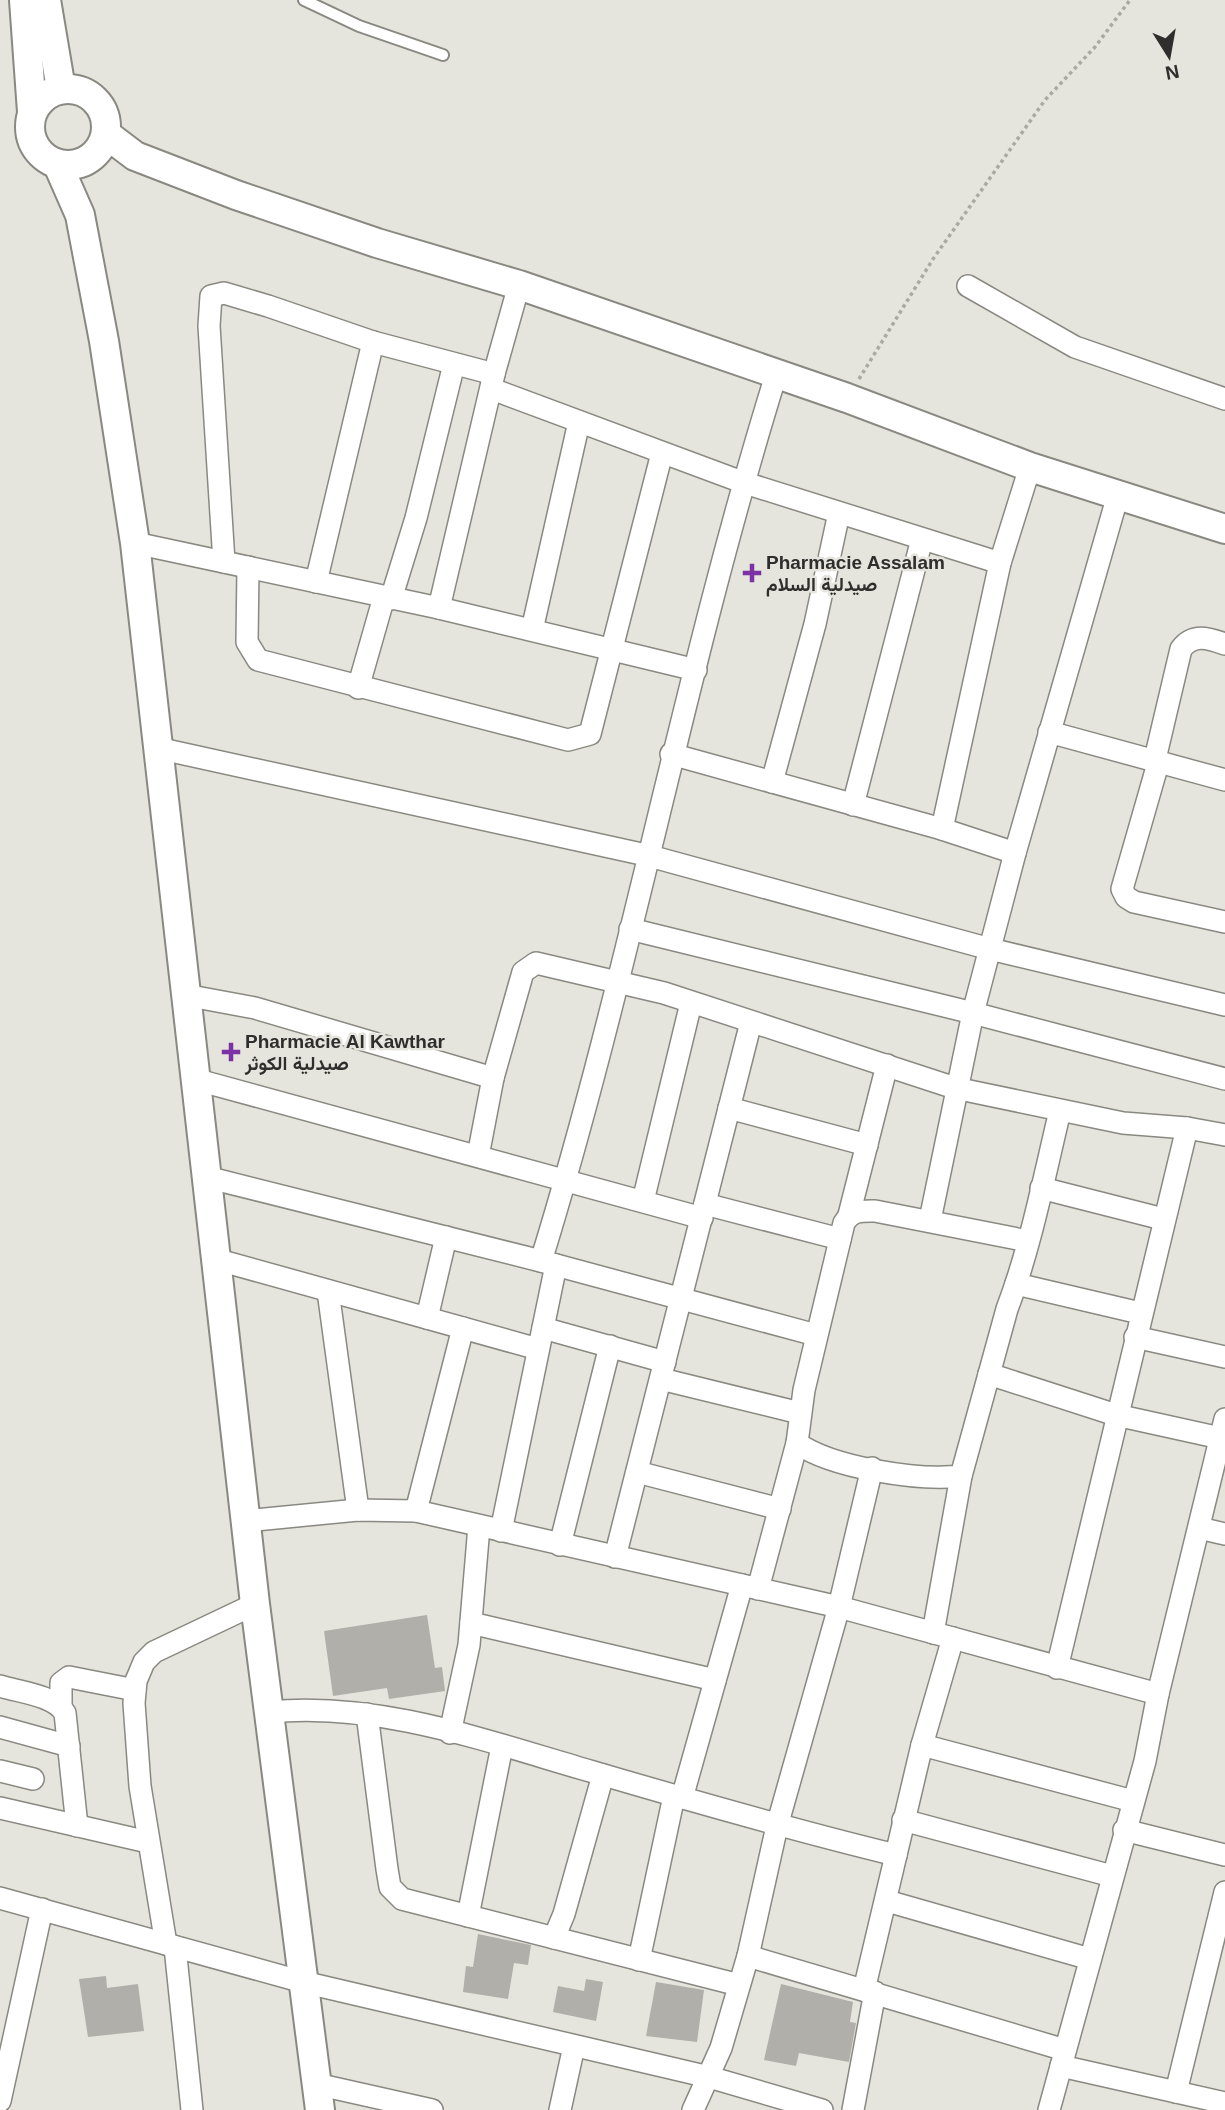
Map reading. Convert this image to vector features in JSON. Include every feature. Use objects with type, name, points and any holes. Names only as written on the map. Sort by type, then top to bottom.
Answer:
[{"type":"street","points":[[24,0],[32,112],[29,125],[37,150],[76,163],[135,156]]},
{"type":"street","points":[[46,0],[61,89]]},
{"type":"street","points":[[32,112],[49,93],[61,89],[74,89],[96,100],[103,110],[106,134],[96,154],[76,163]]},
{"type":"street","points":[[106,134],[135,156],[376,243],[519,285],[847,398],[1030,467],[1225,529]]},
{"type":"street","points":[[76,163],[80,215],[104,341],[135,543],[245,1521],[318,2097],[432,2110]]},
{"type":"street","points":[[439,608],[519,285]]},
{"type":"street","points":[[968,286],[1075,347],[1225,398]]},
{"type":"street","points":[[224,562],[209,326],[211,296],[223,293],[373,342],[454,364],[579,422],[662,453],[742,482],[1000,563]]},
{"type":"street","points":[[316,582],[373,342]]},
{"type":"street","points":[[358,688],[416,518],[454,364]]},
{"type":"street","points":[[501,1531],[543,1328],[549,1263],[566,1179],[618,982],[671,754],[696,670],[742,482],[776,375]]},
{"type":"street","points":[[533,631],[579,422]]},
{"type":"street","points":[[248,567],[247,642],[258,660],[358,688],[568,740],[590,734],[609,648],[662,453]]},
{"type":"street","points":[[942,829],[1000,563],[1030,467]]},
{"type":"street","points":[[930,1220],[972,1013],[1014,853],[1118,495]]},
{"type":"street","points":[[772,782],[815,624],[839,513]]},
{"type":"street","points":[[853,805],[922,539]]},
{"type":"street","points":[[135,543],[439,608],[696,670]]},
{"type":"street","points":[[1225,644],[1206,638],[1195,638],[1186,642],[1181,649],[1157,760],[1122,889],[1126,897],[1134,902],[1225,922]]},
{"type":"street","points":[[1049,732],[1225,780]]},
{"type":"street","points":[[157,748],[646,855],[990,949],[1225,1005]]},
{"type":"street","points":[[671,754],[942,829],[1014,853]]},
{"type":"street","points":[[630,929],[972,1013],[1225,1079]]},
{"type":"street","points":[[478,1156],[493,1078],[523,972],[529,965],[536,963],[691,1003],[956,1088],[1123,1123],[1187,1128],[1225,1135]]},
{"type":"street","points":[[185,995],[255,1008],[493,1078]]},
{"type":"street","points":[[643,1201],[691,1003]]},
{"type":"street","points":[[615,1557],[751,1022]]},
{"type":"street","points":[[639,1960],[678,1797],[715,1680],[780,1509],[797,1443],[800,1413],[816,1335],[887,1065]]},
{"type":"street","points":[[194,1079],[643,1201],[840,1239]]},
{"type":"street","points":[[729,1108],[867,1145]]},
{"type":"street","points":[[853,2110],[869,1991],[943,1636],[961,1476],[1028,1241],[1060,1111]]},
{"type":"street","points":[[1057,1668],[1140,1314],[1187,1128]]},
{"type":"street","points":[[206,1177],[549,1263],[816,1335]]},
{"type":"street","points":[[1041,1188],[1163,1219]]},
{"type":"street","points":[[849,1215],[858,1211],[875,1211],[1028,1241]]},
{"type":"street","points":[[427,1318],[446,1237]]},
{"type":"street","points":[[215,1259],[538,1349]]},
{"type":"street","points":[[1016,1284],[1140,1314]]},
{"type":"street","points":[[328,1291],[358,1510]]},
{"type":"street","points":[[416,1511],[463,1328]]},
{"type":"street","points":[[543,1328],[610,1346],[663,1370],[800,1413]]},
{"type":"street","points":[[1135,1337],[1225,1357]]},
{"type":"street","points":[[560,1545],[610,1346]]},
{"type":"street","points":[[989,1374],[1116,1415],[1223,1432],[1158,1694],[1149,1747],[1049,2110]]},
{"type":"street","points":[[797,1443],[808,1450],[923,1479],[961,1476]]},
{"type":"street","points":[[693,2110],[721,2048],[748,1956],[777,1826],[839,1607],[872,1468]]},
{"type":"street","points":[[637,1472],[780,1509]]},
{"type":"street","points":[[245,1521],[358,1510],[416,1511],[839,1607],[1158,1694]]},
{"type":"street","points":[[450,1733],[471,1623],[479,1526]]},
{"type":"street","points":[[1199,1528],[1225,1534]]},
{"type":"street","points":[[192,2110],[170,1945],[148,1842],[140,1786],[135,1690],[144,1662],[154,1652],[255,1604]]},
{"type":"street","points":[[471,1623],[715,1680]]},
{"type":"street","points":[[77,1826],[65,1713],[61,1706],[61,1683],[69,1677],[135,1690]]},
{"type":"street","points":[[0,1686],[61,1706]]},
{"type":"street","points":[[269,1712],[319,1709],[367,1714],[502,1746],[777,1826],[896,1855]]},
{"type":"street","points":[[367,1714],[390,1887],[402,1899],[739,1985]]},
{"type":"street","points":[[0,1727],[69,1746]]},
{"type":"street","points":[[922,1745],[1133,1801]]},
{"type":"street","points":[[468,1916],[502,1746]]},
{"type":"street","points":[[0,1771],[33,1779]]},
{"type":"street","points":[[554,1938],[564,1914],[603,1775]]},
{"type":"street","points":[[0,1808],[148,1842]]},
{"type":"street","points":[[904,1820],[1112,1876]]},
{"type":"street","points":[[1124,1830],[1225,1855]]},
{"type":"street","points":[[1177,2092],[1225,1892]]},
{"type":"street","points":[[0,1898],[303,1982],[709,2077],[822,2110]]},
{"type":"street","points":[[887,1901],[1090,1959]]},
{"type":"street","points":[[0,2101],[42,1909]]},
{"type":"street","points":[[748,1956],[869,1991],[1063,2058],[1177,2092],[1225,2103]]},
{"type":"street","points":[[560,2110],[574,2046]]},
{"type":"lane","points":[[304,0],[359,26],[443,55]]},
{"type":"path","points":[[847,398],[933,258],[1045,100],[1095,47],[1129,0]]},
{"type":"building","points":[[427,1615],[435,1668],[442,1667],[445,1691],[389,1699],[387,1688],[333,1696],[324,1631]]},
{"type":"building","points":[[478,1934],[531,1945],[528,1965],[514,1963],[508,1999],[463,1992],[466,1966],[473,1967]]},
{"type":"building","points":[[106,1976],[107,1988],[138,1984],[144,2031],[88,2037],[79,1979]]},
{"type":"building","points":[[586,1979],[603,1982],[596,2021],[553,2012],[558,1986],[584,1991]]},
{"type":"building","points":[[656,1982],[704,1990],[697,2042],[646,2036]]},
{"type":"building","points":[[781,1984],[853,2002],[850,2022],[856,2023],[849,2062],[799,2053],[796,2066],[764,2060]]},
{"type":"place","name":"Pharmacie Assalam صيدلية السلام","points":[[752,573]]},
{"type":"place","name":"Pharmacie Al Kawthar صيدلية الكوثر","points":[[231,1052]]}]
